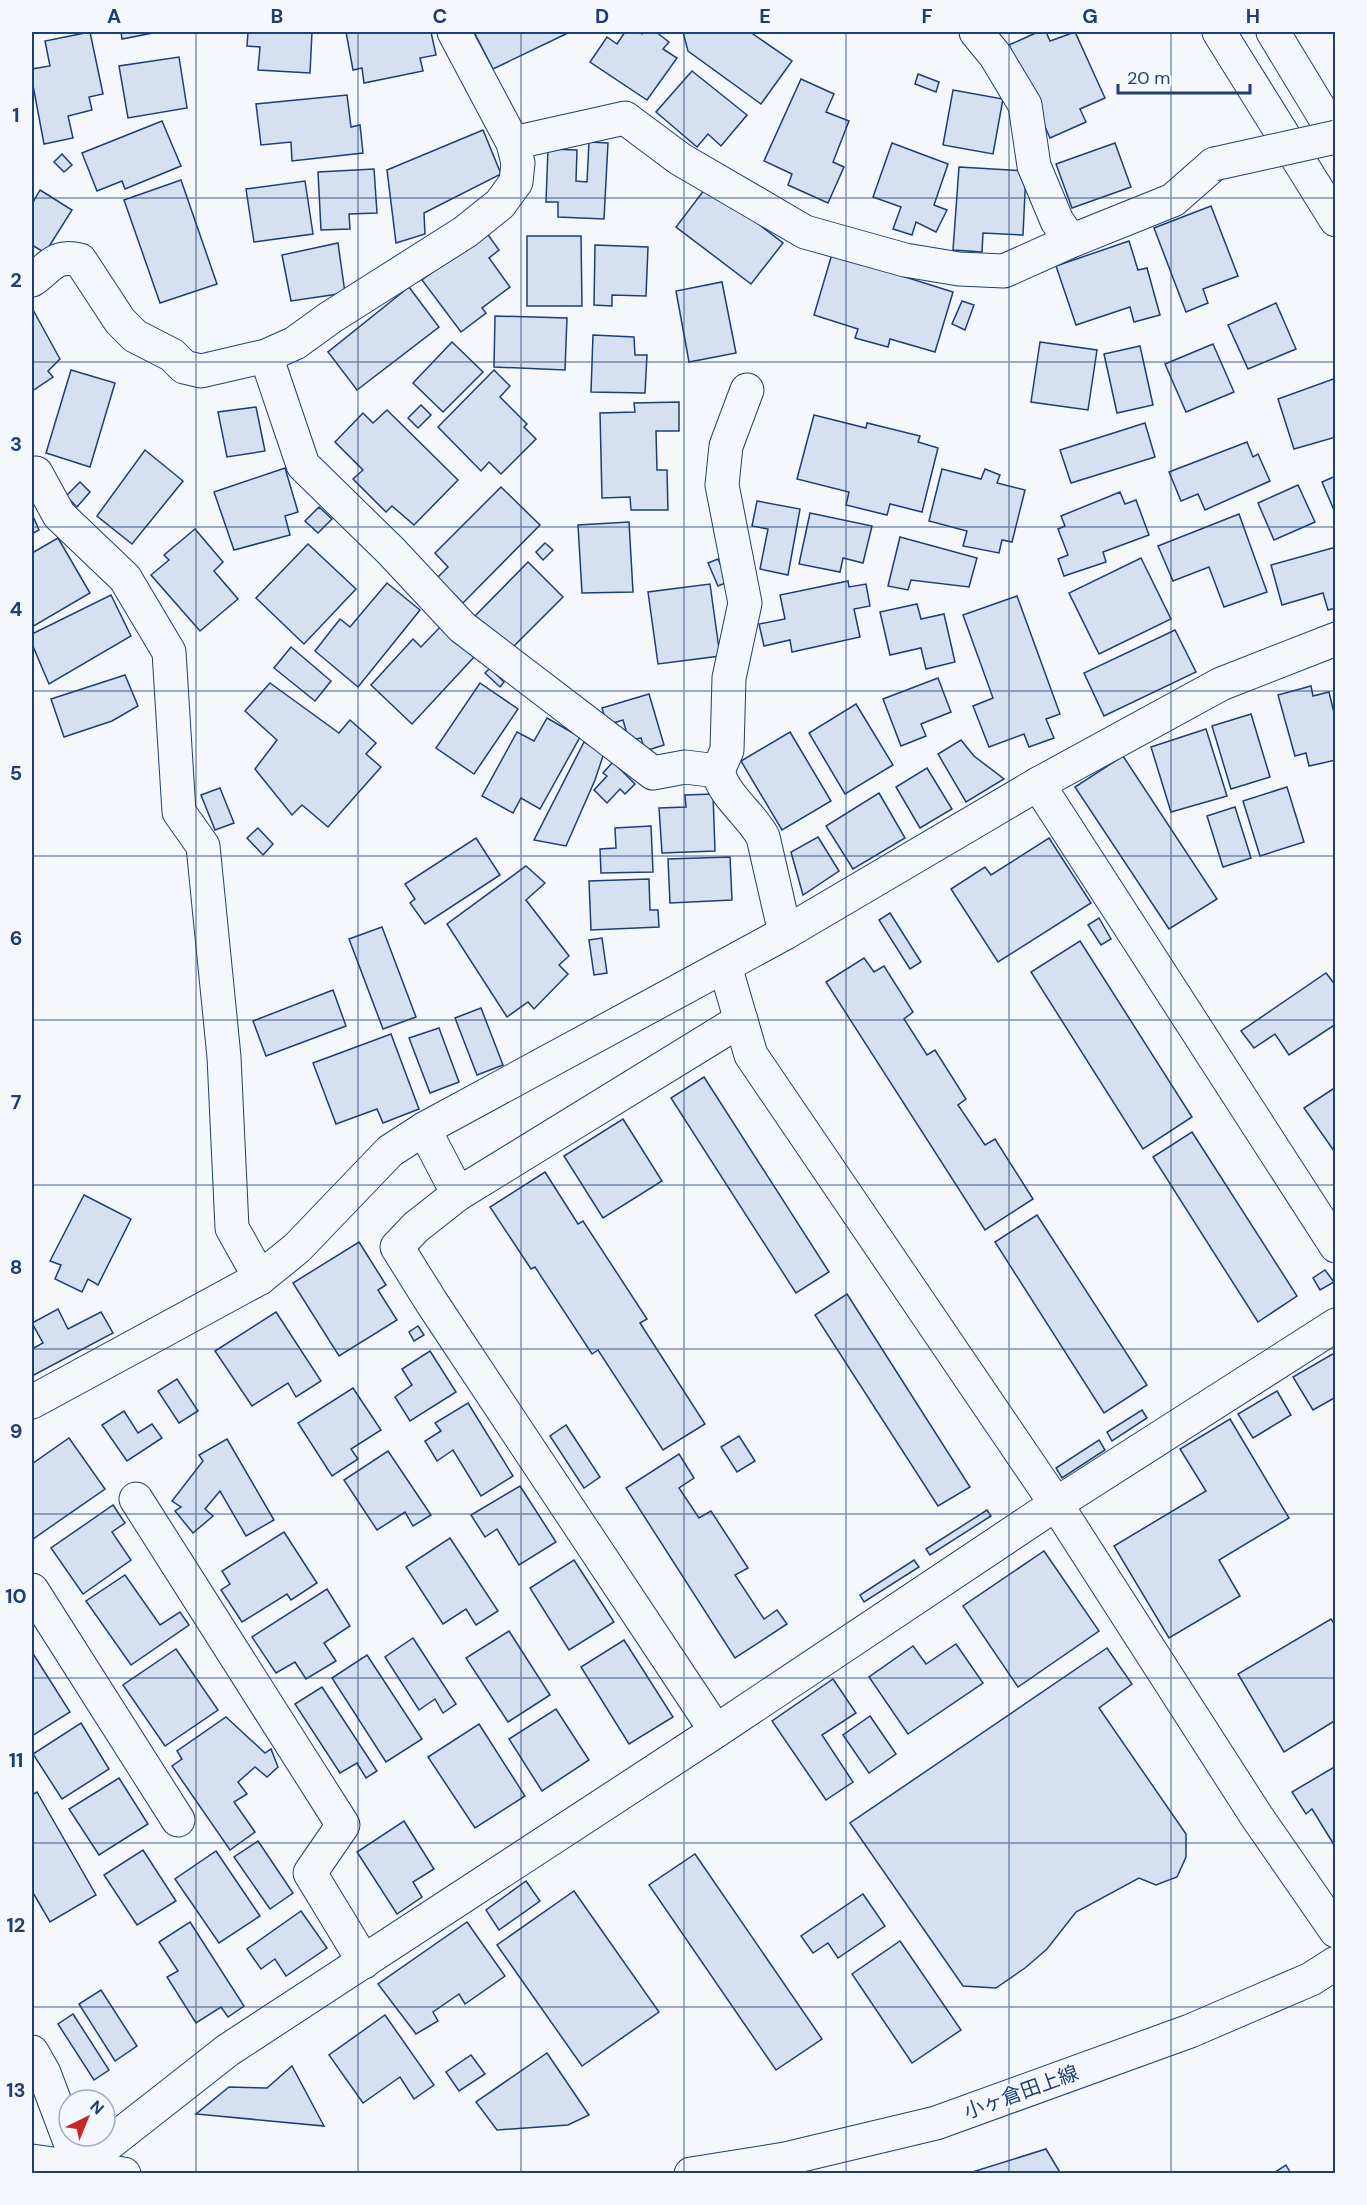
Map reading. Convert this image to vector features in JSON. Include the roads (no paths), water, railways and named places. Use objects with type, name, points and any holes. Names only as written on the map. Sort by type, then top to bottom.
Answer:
[{"type":"street","points":[[32,280],[56,260],[68,257],[80,260],[120,321],[135,336],[172,355],[184,367],[201,371],[266,356],[295,343],[465,232],[500,204],[516,182],[518,163],[513,143],[454,32]]},
{"type":"street","points":[[976,32],[996,55],[1025,105],[1034,166],[1057,221],[1071,241]]},
{"type":"street","points":[[1219,32],[1335,220]]},
{"type":"street","points":[[513,143],[625,118],[680,159],[805,232],[915,262],[959,269],[1004,271],[1173,200],[1214,164],[1335,136],[1273,32]]},
{"type":"street","points":[[266,356],[303,465],[391,552],[462,627],[653,773],[685,767],[718,771]]},
{"type":"street","points":[[747,390],[726,447],[722,485],[745,603],[729,678],[727,750],[718,771],[720,781],[757,825],[763,837],[785,933]]},
{"type":"street","points":[[36,473],[59,515],[125,578],[169,652],[179,812],[203,846],[224,1057],[232,1228],[260,1278]]},
{"type":"street","points":[[32,1402],[260,1278],[297,1248],[390,1151],[424,1128],[785,933],[1038,784],[1221,684],[1335,639]]},
{"type":"street","points":[[1038,784],[1335,1246]]},
{"type":"street","points":[[725,966],[751,1055],[1056,1504],[1257,1817],[1335,1931]]},
{"type":"street","points":[[716,1731],[432,1303],[397,1246],[458,1194],[741,1020]]},
{"type":"street","points":[[424,1128],[458,1194]]},
{"type":"street","points":[[80,2170],[228,2050],[716,1731],[1056,1504],[1335,1325]]},
{"type":"street","points":[[136,1499],[343,1825],[310,1873],[364,1962]]},
{"type":"street","points":[[32,1590],[178,1820]]},
{"type":"street","name":"小ヶ倉田上線","points":[[691,2174],[785,2159],[936,2123],[1190,2031],[1311,1979],[1335,1963]]},
{"type":"street","points":[[32,2052],[44,2073],[80,2170]]},
{"type":"street","points":[[32,2161],[80,2170],[124,2174]]}]
